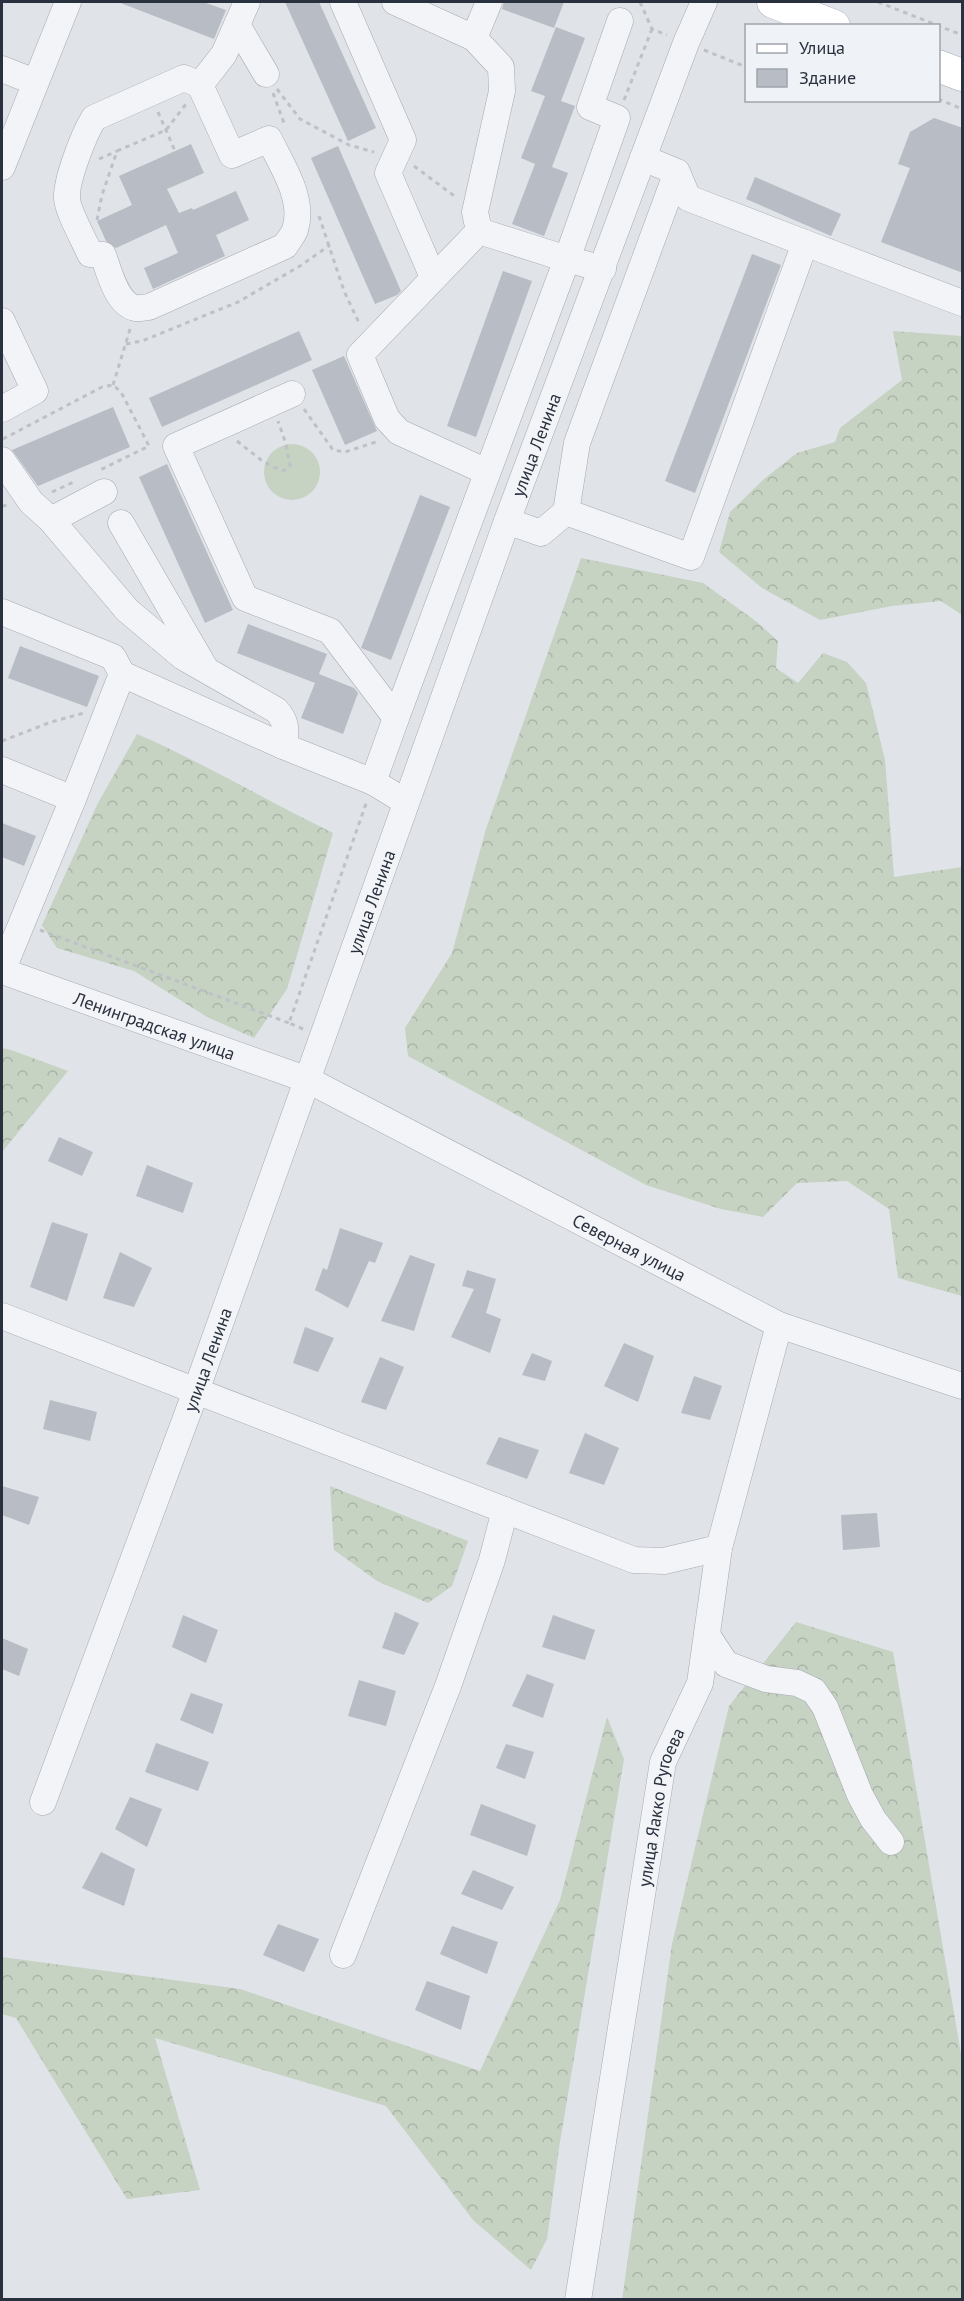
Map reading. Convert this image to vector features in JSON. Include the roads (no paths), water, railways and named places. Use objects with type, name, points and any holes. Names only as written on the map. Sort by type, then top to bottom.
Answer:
[{"type":"main road","points":[[773,2],[829,24]]},
{"type":"main road","points":[[940,66],[963,75]]},
{"type":"street","points":[[2,167],[68,2]]},
{"type":"street","points":[[343,2],[403,140],[388,173],[433,277]]},
{"type":"street","points":[[395,2],[474,38],[501,67],[502,91],[477,222],[433,277],[360,355],[387,419],[399,432],[487,472]]},
{"type":"street","points":[[474,38],[489,2]]},
{"type":"street","name":"улица Ленина","points":[[43,1802],[196,1391],[507,521],[686,43],[704,2]]},
{"type":"street","points":[[242,13],[266,74]]},
{"type":"street","points":[[200,85],[224,54],[242,13]]},
{"type":"street","points":[[373,782],[617,118],[590,107],[620,21]]},
{"type":"street","points":[[2,69],[35,82]]},
{"type":"street","points":[[184,78],[200,85],[232,155],[269,140],[291,186],[298,207],[295,231],[285,246],[149,307],[136,309],[126,304],[117,290],[103,255],[90,254],[67,199],[72,170],[87,128],[94,118],[184,78]]},
{"type":"street","points":[[643,158],[677,172],[688,198],[963,303]]},
{"type":"street","points":[[507,521],[541,533],[566,512],[577,442],[677,172]]},
{"type":"street","points":[[477,222],[567,259],[603,269]]},
{"type":"street","points":[[566,512],[691,557],[805,243]]},
{"type":"street","points":[[2,321],[35,391],[2,409]]},
{"type":"street","points":[[283,398],[176,446],[245,598],[330,631],[396,718]]},
{"type":"street","points":[[543,428],[577,442]]},
{"type":"street","points":[[2,460],[31,502],[51,520],[128,610],[183,657],[276,710],[284,717],[287,732],[283,746]]},
{"type":"street","points":[[51,520],[94,481]]},
{"type":"street","points":[[121,523],[207,670]]},
{"type":"street","points":[[2,612],[113,657],[122,674],[283,746],[373,782],[406,802]]},
{"type":"street","points":[[2,971],[74,799],[122,674]]},
{"type":"street","points":[[2,770],[74,799]]},
{"type":"street","name":"Ленинградская улица","points":[[2,971],[308,1080]]},
{"type":"street","name":"Северная улица","points":[[308,1080],[778,1325],[963,1386]]},
{"type":"street","points":[[2,1316],[634,1560],[664,1561],[719,1548]]},
{"type":"street","name":"улица Яакко Ругоева","points":[[578,2300],[663,1762],[700,1683],[719,1548],[778,1325]]},
{"type":"street","points":[[343,1955],[448,1686],[492,1560],[505,1510]]},
{"type":"street","points":[[706,1635],[726,1664],[766,1679],[797,1683],[814,1692],[825,1707],[860,1795],[873,1819],[891,1842]]}]
